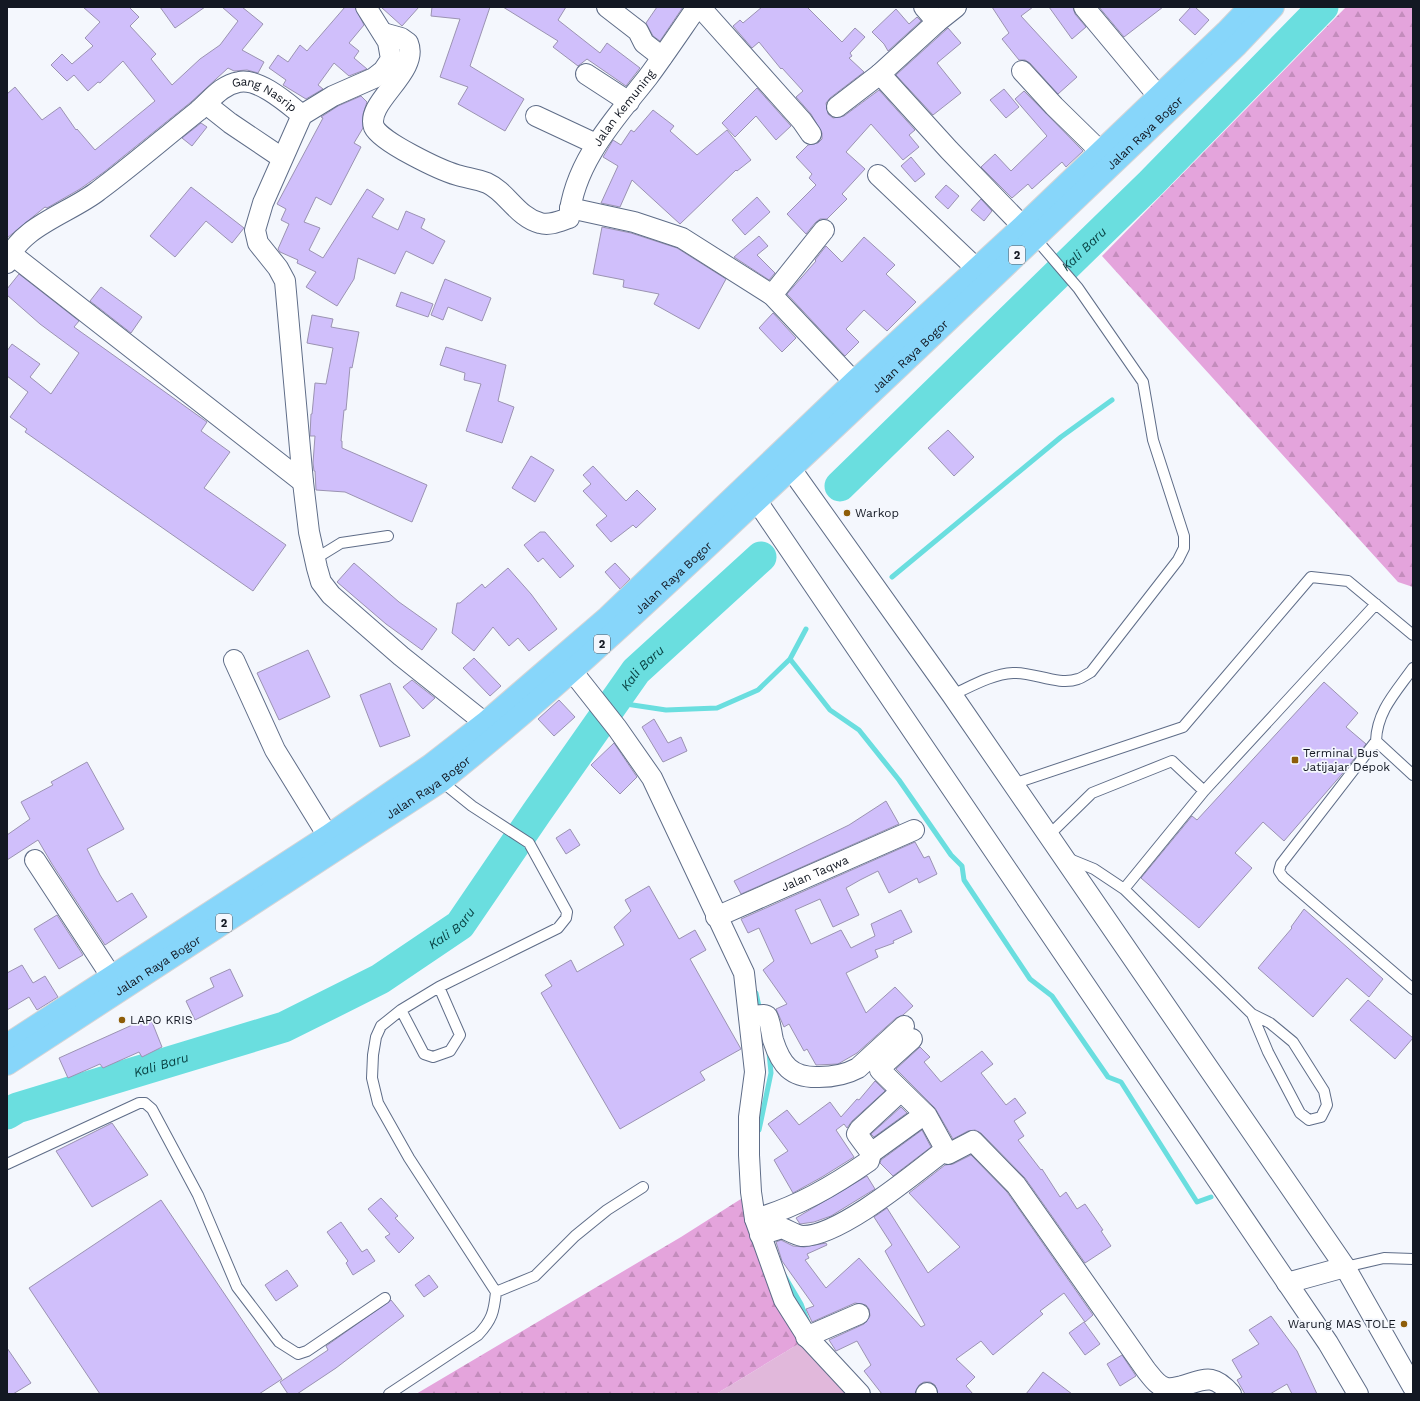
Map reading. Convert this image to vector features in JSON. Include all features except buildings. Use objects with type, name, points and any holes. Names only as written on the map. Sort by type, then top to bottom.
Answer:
[{"type":"highway","name":"Jalan Raya Bogor","points":[[785,461],[854,382],[977,269],[1029,232],[1101,152],[1250,7]]},
{"type":"highway","name":"Jalan Raya Bogor","points":[[7,1064],[441,781],[494,739],[572,671],[751,493],[1029,232],[1237,45],[1274,7]]},
{"type":"highway","name":"Jalan Raya Bogor","points":[[7,1045],[328,836],[431,765],[485,723],[751,493]]},
{"type":"street","points":[[366,7],[388,42],[391,59],[383,71],[374,78],[333,96],[302,114],[263,204],[255,230],[258,243],[278,268],[285,281],[303,482],[314,559],[321,582],[331,595],[401,656],[485,723]]},
{"type":"street","points":[[607,7],[638,31],[644,43],[662,57]]},
{"type":"street","points":[[698,7],[802,121],[811,134]]},
{"type":"street","name":"Jalan Kemuning","points":[[569,213],[579,175],[596,144],[698,7]]},
{"type":"street","points":[[924,7],[937,22]]},
{"type":"street","points":[[837,107],[880,74],[937,22],[956,7]]},
{"type":"street","points":[[1084,7],[1159,97]]},
{"type":"street","points":[[383,33],[401,38],[408,43],[410,56],[401,74],[375,113],[373,122],[377,131],[396,146],[441,170],[488,184],[532,220],[548,224],[569,213],[634,222],[682,238],[772,295],[854,382]]},
{"type":"street","points":[[1022,72],[1101,152]]},
{"type":"street","points":[[586,74],[628,102]]},
{"type":"street","points":[[880,74],[949,150],[1029,232]]},
{"type":"street","name":"Gang Nasrip","points":[[9,258],[37,227],[97,192],[206,104],[224,87],[240,81],[268,89],[302,114]]},
{"type":"street","points":[[206,104],[230,123],[282,158]]},
{"type":"street","points":[[536,116],[596,144]]},
{"type":"street","points":[[878,175],[977,269]]},
{"type":"street","points":[[772,295],[824,230]]},
{"type":"street","points":[[9,258],[303,482]]},
{"type":"street","points":[[785,461],[952,695],[1344,1267],[1413,1387],[1401,1394]]},
{"type":"street","points":[[751,493],[1328,1343],[1358,1394]]},
{"type":"street","points":[[234,660],[278,756],[328,836]]},
{"type":"street","points":[[572,671],[617,728],[652,778],[723,914],[744,973],[756,1015],[755,1072],[749,1117],[751,1192],[784,1300],[842,1377],[860,1394]]},
{"type":"street","name":"Jalan Taqwa","points":[[723,914],[914,830]]},
{"type":"street","points":[[35,860],[111,976]]},
{"type":"street","points":[[756,1015],[768,1018],[773,1040],[779,1055],[787,1067],[798,1076],[808,1078],[832,1077],[849,1073],[908,1033],[880,1069],[881,1073],[925,1114],[945,1150],[950,1154],[973,1141],[1016,1186],[1146,1370],[1157,1382],[1165,1388],[1174,1388],[1208,1378],[1215,1379],[1231,1394]]},
{"type":"street","points":[[872,1153],[857,1134],[860,1129],[901,1091]]},
{"type":"street","points":[[762,1226],[842,1180],[869,1161],[872,1153],[925,1114]]},
{"type":"street","points":[[762,1226],[782,1228],[803,1236],[825,1230],[863,1211],[945,1150]]},
{"type":"street","points":[[1287,1283],[1344,1267]]},
{"type":"street","points":[[810,1335],[859,1314]]},
{"type":"lane","points":[[952,695],[991,679],[1012,673],[1033,674],[1062,681],[1078,679],[1092,672],[1178,560],[1184,548],[1184,536],[1153,440],[1143,382],[1078,288],[1029,232]]},
{"type":"lane","points":[[314,559],[342,543],[388,536]]},
{"type":"lane","points":[[1013,784],[1183,726],[1311,577],[1348,581],[1413,635]]},
{"type":"lane","points":[[1124,889],[1204,791],[1376,604]]},
{"type":"lane","points":[[1413,668],[1380,714],[1376,727],[1376,742],[1281,864],[1279,871],[1283,877],[1413,990]]},
{"type":"lane","points":[[1376,742],[1413,775]]},
{"type":"lane","points":[[1048,836],[1092,793],[1172,761],[1204,791]]},
{"type":"lane","points":[[389,1394],[478,1335],[489,1324],[496,1292],[409,1158],[378,1103],[372,1078],[373,1055],[376,1037],[381,1026],[401,1010],[439,987],[563,924],[567,912],[527,842],[472,806],[441,781]]},
{"type":"lane","points":[[1062,856],[1094,870],[1124,889],[1252,1014],[1270,1023],[1293,1042],[1324,1091],[1327,1105],[1321,1117],[1309,1120],[1300,1113],[1271,1058],[1252,1014]]},
{"type":"lane","points":[[401,1010],[424,1054],[432,1057],[450,1051],[460,1035],[439,987]]},
{"type":"lane","points":[[7,1164],[139,1103],[145,1103],[152,1109],[198,1195],[237,1287],[279,1342],[298,1354],[307,1351],[385,1298]]},
{"type":"lane","points":[[496,1292],[534,1276],[575,1236],[607,1210],[643,1187]]},
{"type":"lane","points":[[1344,1267],[1384,1258],[1413,1259]]},
{"type":"shaded area","points":[[805,1340],[851,1394],[716,1394]]},
{"type":"green space","points":[[1346,7],[1413,7],[1413,587],[1398,582],[1102,256]]},
{"type":"green space","points":[[744,1197],[805,1340],[716,1394],[416,1394],[681,1237]]},
{"type":"waterway","name":"Kali Baru","points":[[840,486],[1151,183],[1323,7]]},
{"type":"waterway","points":[[892,577],[1061,437],[1112,400]]},
{"type":"waterway","name":"Kali Baru","points":[[7,1114],[17,1108],[284,1027],[380,979],[460,925],[636,671],[761,557]]},
{"type":"waterway","points":[[617,698],[626,704],[666,710],[717,708],[758,690],[790,659],[806,629]]},
{"type":"waterway","points":[[790,659],[830,710],[859,730],[899,780],[951,855],[962,866],[964,880],[1030,979],[1052,996],[1108,1077],[1121,1082],[1197,1202],[1211,1197]]},
{"type":"waterway","points":[[756,993],[760,1011]]},
{"type":"waterway","points":[[759,1130],[771,1073],[769,1052]]},
{"type":"waterway","points":[[784,1275],[801,1304],[807,1320]]},
{"type":"place","name":"Warkop","points":[[847,513]]},
{"type":"place","name":"Terminal Bus Jatijajar Depok","points":[[1295,760]]},
{"type":"place","name":"LAPO KRIS","points":[[122,1020]]},
{"type":"place","name":"Warung MAS TOLE","points":[[1404,1324]]}]
